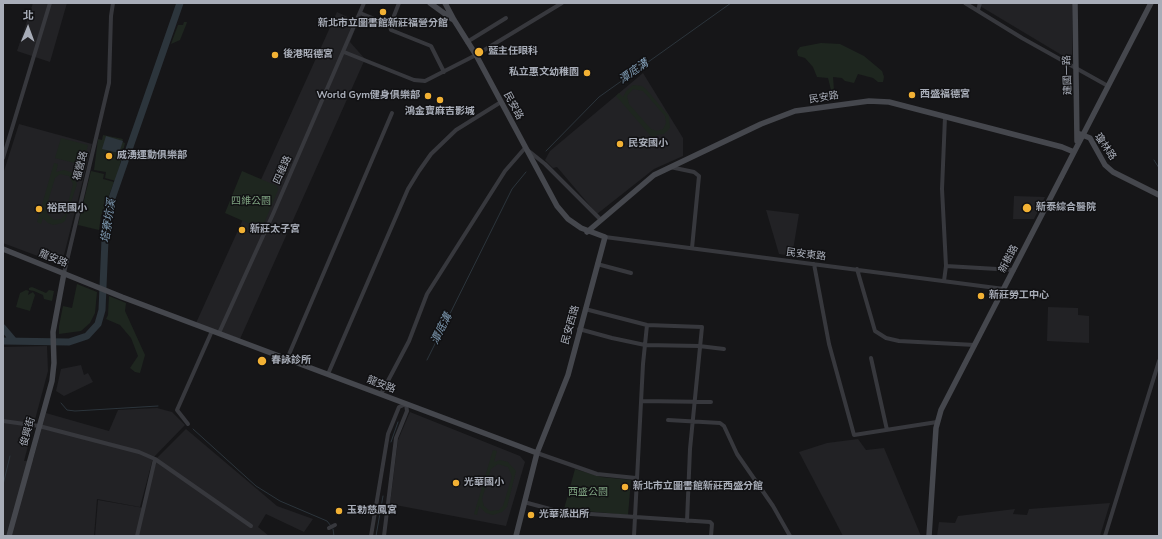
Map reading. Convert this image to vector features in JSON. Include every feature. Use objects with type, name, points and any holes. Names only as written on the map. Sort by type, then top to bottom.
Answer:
[{"type":"street","points":[[3,158],[50,3]]},
{"type":"street","name":"福營路","points":[[53,332],[64,273],[109,83],[111,16],[113,3]]},
{"type":"street","name":"四維路","points":[[219,333],[344,52],[364,3]]},
{"type":"street","points":[[399,3],[390,28],[392,31],[431,46],[444,72]]},
{"type":"street","points":[[430,3],[454,20]]},
{"type":"street","name":"民安路","points":[[445,3],[476,55],[525,148],[545,164],[601,220]]},
{"type":"street","points":[[344,52],[414,80],[425,81],[476,55],[562,3]]},
{"type":"street","points":[[965,3],[1022,38],[1108,86]]},
{"type":"street","points":[[978,10],[980,3]]},
{"type":"street","name":"建國一路","points":[[1075,3],[1076,69],[1080,134],[1075,149]]},
{"type":"street","points":[[1080,134],[1108,86],[1150,3]]},
{"type":"street","points":[[360,13],[382,22]]},
{"type":"street","points":[[467,42],[506,18]]},
{"type":"street","name":"民安路","points":[[587,232],[654,175],[761,124],[802,110],[842,104],[881,101],[1075,149]]},
{"type":"street","points":[[328,374],[408,189],[419,171],[431,154],[456,130],[501,102]]},
{"type":"street","points":[[287,359],[392,113]]},
{"type":"street","points":[[944,281],[946,266],[942,189],[945,117]]},
{"type":"street","name":"瓊林路","points":[[1080,134],[1090,138],[1105,165],[1113,172],[1159,195]]},
{"type":"street","points":[[381,394],[408,341],[427,294],[505,171],[525,148],[557,206],[568,219],[587,232],[605,237]]},
{"type":"street","name":"新樹路","points":[[929,536],[937,422],[941,410],[1075,149]]},
{"type":"street","points":[[669,167],[694,172],[699,176],[692,248]]},
{"type":"street","name":"民安東路","points":[[605,237],[1004,289]]},
{"type":"street","name":"民安西路","points":[[516,536],[538,453],[568,375],[605,237]]},
{"type":"street","name":"龍安路","points":[[3,249],[287,359],[538,453],[597,474],[636,478]]},
{"type":"street","points":[[597,264],[631,273]]},
{"type":"street","points":[[814,264],[829,344],[854,435],[937,422]]},
{"type":"street","points":[[946,266],[1014,270]]},
{"type":"street","points":[[857,269],[875,331],[899,341],[975,345]]},
{"type":"street","points":[[585,309],[647,325],[702,326],[694,401],[687,521]]},
{"type":"street","points":[[634,536],[636,478],[647,325]]},
{"type":"street","points":[[580,329],[645,345],[699,346],[724,349]]},
{"type":"street","points":[[188,424],[177,410],[212,330]]},
{"type":"street","name":"俊興街","points":[[9,536],[54,370],[53,332]]},
{"type":"street","points":[[871,358],[887,430]]},
{"type":"street","points":[[1105,536],[1159,361]]},
{"type":"street","points":[[641,401],[711,402]]},
{"type":"street","points":[[371,536],[388,434],[399,408],[406,404],[407,411],[396,438],[384,536]]},
{"type":"street","points":[[668,420],[720,423],[724,426],[737,454],[773,506],[790,536]]},
{"type":"street","points":[[3,421],[39,426],[139,452],[155,459],[251,526]]},
{"type":"street","points":[[137,536],[155,459]]},
{"type":"street","points":[[524,502],[561,512],[710,522],[712,524],[711,536]]},
{"type":"street","points":[[329,528],[335,524]]},
{"type":"shaded area","points":[[33,3],[67,3],[50,62],[17,51]]},
{"type":"shaded area","points":[[975,3],[1072,3],[1072,55],[1069,58],[1065,57]]},
{"type":"shaded area","points":[[337,12],[358,22],[350,42],[365,59],[240,339],[196,323]]},
{"type":"shaded area","name":"民安國小","points":[[643,73],[683,138],[683,156],[654,169],[597,214],[557,167],[553,168],[545,160],[550,151]]},
{"type":"shaded area","name":"裕民國小","points":[[19,124],[92,144],[62,263],[59,264],[3,243],[3,174]]},
{"type":"shaded area","points":[[106,136],[123,141],[119,153],[102,149]]},
{"type":"shaded area","name":"新泰綜合醫院","points":[[1014,196],[1045,197],[1034,219],[1013,219]]},
{"type":"shaded area","points":[[766,210],[799,214],[792,256],[779,254]]},
{"type":"shaded area","points":[[1048,307],[1078,308],[1078,315],[1089,316],[1089,343],[1047,341]]},
{"type":"shaded area","points":[[47,346],[48,371],[24,461],[33,460],[46,413],[109,431],[118,410],[157,408],[172,412],[185,425],[153,458],[140,507],[97,499],[94,536],[3,536],[3,347]]},
{"type":"shaded area","points":[[81,365],[84,375],[88,373],[93,382],[64,396],[56,391],[61,369]]},
{"type":"shaded area","name":"光華國小","points":[[410,412],[520,456],[525,462],[506,526],[390,504],[398,440]]},
{"type":"shaded area","points":[[186,429],[277,506],[313,519],[304,532],[266,514],[258,527],[269,536],[95,536],[98,500],[144,508],[157,458]]},
{"type":"shaded area","points":[[858,439],[866,450],[884,448],[921,536],[843,536],[799,452],[827,443]]},
{"type":"shaded area","points":[[1110,503],[1100,536],[937,536],[939,522],[955,523],[958,516],[1015,509],[1013,514],[1027,515],[1029,509]]},
{"type":"green space","points":[[184,22],[187,22],[180,40],[171,44],[178,25],[183,25]]},
{"type":"green space","points":[[821,43],[840,44],[864,56],[882,71],[884,77],[883,82],[878,82],[873,78],[858,74],[854,83],[845,81],[842,78],[833,77],[834,90],[831,90],[828,78],[817,77],[813,67],[805,58],[798,56],[797,51],[800,47]]},
{"type":"green space","points":[[633,85],[642,86],[669,116],[670,128],[664,134],[656,135],[659,139],[656,142],[616,96],[619,93],[623,97],[626,91]],"holes":[[[633,89],[643,91],[665,116],[666,123],[663,129],[657,131],[651,129],[629,104],[627,96]]]},
{"type":"green space","name":"威湧運動俱樂部","points":[[103,135],[123,139],[122,142],[125,143],[116,181],[105,178],[106,172],[94,170],[98,139],[102,140]]},
{"type":"green space","points":[[61,138],[88,145],[83,165],[55,158]]},
{"type":"green space","points":[[54,163],[58,164],[56,172],[64,170],[73,173],[77,184],[65,221],[53,225],[48,223],[43,218],[41,224],[37,222]],"holes":[[[60,174],[69,176],[73,184],[65,215],[61,219],[54,220],[47,214],[46,208],[55,178]]]},
{"type":"green space","points":[[91,171],[104,174],[103,179],[114,182],[101,216],[99,230],[78,225]]},
{"type":"green space","name":"四維公園","points":[[242,171],[277,186],[278,190],[263,226],[259,228],[225,213]]},
{"type":"green space","points":[[77,284],[97,292],[95,313],[90,323],[81,331],[59,334],[63,306],[72,308]]},
{"type":"green space","points":[[32,287],[46,293],[49,290],[54,291],[52,301],[44,299],[43,295],[29,290],[29,288]]},
{"type":"green space","points":[[26,290],[29,291],[28,295],[33,292],[35,295],[30,311],[16,307],[20,293]]},
{"type":"green space","points":[[109,296],[126,303],[125,311],[145,355],[140,373],[135,372],[130,368],[138,356],[131,338],[120,325],[106,319],[108,315]]},
{"type":"green space","points":[[493,450],[497,451],[494,462],[500,460],[508,462],[516,471],[507,507],[502,512],[493,515],[486,513],[479,506],[477,515],[474,514]],"holes":[[[498,464],[508,467],[512,476],[503,506],[499,510],[490,511],[484,506],[482,499],[491,469]]]},
{"type":"green space","name":"西盛公園","points":[[575,469],[601,477],[631,480],[628,515],[564,509]]},
{"type":"waterway","name":"塔寮坑溪","points":[[3,341],[69,342],[87,336],[98,324],[102,310],[105,240],[110,204],[180,3]]},
{"type":"waterway","name":"潭底溝","points":[[546,151],[599,97],[731,3]]},
{"type":"waterway","points":[[1154,160],[1159,168]]},
{"type":"waterway","name":"潭底溝","points":[[427,360],[512,189],[526,172]]},
{"type":"waterway","points":[[3,328],[14,341]]},
{"type":"waterway","points":[[61,403],[67,410],[75,411],[158,406]]},
{"type":"waterway","name":"潭底溝","points":[[391,442],[398,422]]},
{"type":"waterway","points":[[193,429],[256,486],[280,501],[327,521],[331,526]]},
{"type":"waterway","points":[[3,485],[10,456]]},
{"type":"waterway","name":"潭底溝","points":[[376,536],[383,496]]},
{"type":"waterway","points":[[333,529],[334,536]]},
{"type":"place","name":"新北市立圖書館新莊福營分館","points":[[383,12]]},
{"type":"place","name":"藍主任眼科","points":[[479,52]]},
{"type":"place","name":"後港昭德宮","points":[[275,55]]},
{"type":"place","name":"私立惠文幼稚園","points":[[587,73]]},
{"type":"place","name":"西盛福德宮","points":[[912,95]]},
{"type":"place","name":"World Gym健身俱樂部","points":[[428,96]]},
{"type":"place","name":"鴻金寶麻吉影城","points":[[440,100]]},
{"type":"place","name":"民安國小","points":[[620,144]]},
{"type":"place","name":"威湧運動俱樂部","points":[[109,156]]},
{"type":"place","name":"新泰綜合醫院","points":[[1027,208]]},
{"type":"place","name":"裕民國小","points":[[39,209]]},
{"type":"place","name":"新莊太子宮","points":[[242,230]]},
{"type":"place","name":"新莊勞工中心","points":[[981,296]]},
{"type":"place","name":"春詠診所","points":[[262,361]]},
{"type":"place","name":"光華國小","points":[[456,483]]},
{"type":"place","name":"新北市立圖書館新莊西盛分館","points":[[625,487]]},
{"type":"place","name":"玉勅慈鳳宮","points":[[339,511]]},
{"type":"place","name":"光華派出所","points":[[531,515]]}]
